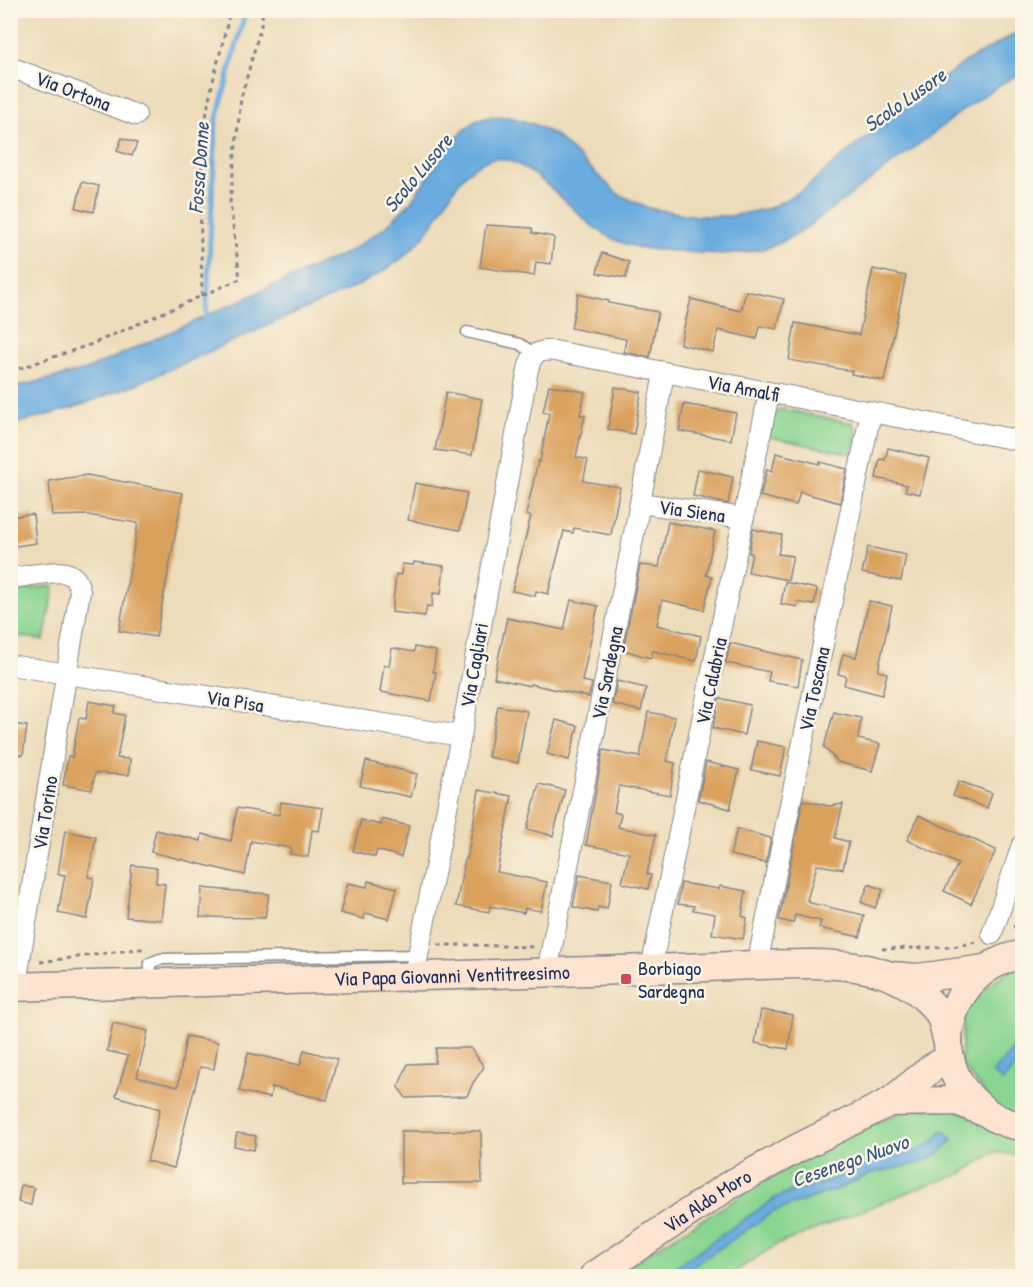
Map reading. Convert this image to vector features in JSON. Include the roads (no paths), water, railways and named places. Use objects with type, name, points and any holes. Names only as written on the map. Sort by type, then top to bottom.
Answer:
[{"type":"main road","points":[[949,1050],[952,1014],[964,989],[984,969],[1018,954]]},
{"type":"main road","name":"Via Papa Giovanni Ventitreesimo","points":[[14,987],[250,982],[418,959],[550,959],[651,969],[839,965],[891,976],[908,984],[931,1005],[940,1015],[955,1074],[967,1095],[985,1112]]},
{"type":"main road","name":"Via Papa Giovanni Ventitreesimo","points":[[891,976],[918,978],[984,969]]},
{"type":"main road","name":"Via Aldo Moro","points":[[594,1276],[728,1186],[890,1102],[917,1082],[949,1050]]},
{"type":"main road","name":"Via Aldo Moro","points":[[890,1102],[957,1101],[1011,1125],[1023,1126]]},
{"type":"street","name":"Via Ortona","points":[[10,67],[136,115]]},
{"type":"street","name":"Via Amalfi","points":[[535,354],[543,350],[555,351],[1023,441]]},
{"type":"street","name":"Via Cagliari","points":[[418,959],[525,385],[529,365],[535,354]]},
{"type":"street","name":"Via Sardegna","points":[[550,959],[664,373]]},
{"type":"street","name":"Via Calabria","points":[[651,969],[769,393]]},
{"type":"street","name":"Via Toscana","points":[[757,965],[871,412]]},
{"type":"street","name":"Via Siena","points":[[640,503],[744,518]]},
{"type":"street","name":"Via Torino","points":[[10,578],[57,572],[68,573],[79,583],[80,591],[14,987]]},
{"type":"street","name":"Via Pisa","points":[[10,665],[460,736]]},
{"type":"street","points":[[992,934],[1023,845]]},
{"type":"lane","name":"Via Amalfi","points":[[467,332],[520,344],[535,354]]},
{"type":"water","points":[[1022,30],[1022,72],[968,106],[809,225],[775,245],[726,254],[647,249],[625,244],[594,227],[529,171],[515,163],[501,159],[488,160],[477,165],[459,182],[425,235],[411,250],[396,263],[361,284],[139,383],[73,408],[11,425],[11,388],[86,370],[350,251],[384,228],[409,204],[453,140],[475,121],[493,116],[510,117],[536,125],[555,135],[618,194],[648,208],[698,216],[731,216],[770,208],[803,190],[846,153],[963,63]]},
{"type":"water","points":[[1022,1039],[1022,1057],[1003,1081],[992,1073]]},
{"type":"water","points":[[942,1130],[953,1139],[939,1154],[916,1164],[872,1173],[845,1186],[773,1212],[679,1276],[662,1276],[777,1197],[839,1177],[868,1162],[920,1149],[929,1145]]},
{"type":"waterway","name":"Fossa Donne","points":[[206,323],[216,122],[246,10]]},
{"type":"place","name":"Borbiago Sardegna","points":[[626,979]]},
{"type":"water label","name":"Scolo Lusore","points":[[905,100]]},
{"type":"water label","name":"Scolo Lusore","points":[[418,173]]},
{"type":"water label","name":"Cesenego Nuovo","points":[[850,1161]]}]
